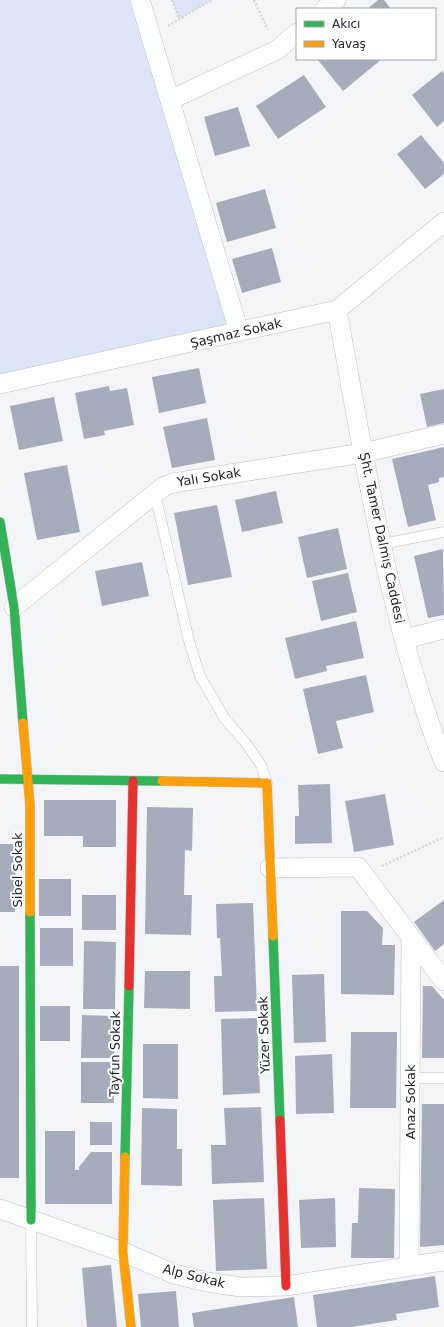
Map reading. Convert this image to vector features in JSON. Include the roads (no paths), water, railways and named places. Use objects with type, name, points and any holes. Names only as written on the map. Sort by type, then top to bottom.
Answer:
[{"type":"street","points":[[140,0],[239,332]]},
{"type":"street","points":[[327,8],[336,0]]},
{"type":"street","points":[[170,100],[277,50],[296,34]]},
{"type":"street","name":"Şaşmaz Sokak","points":[[0,384],[337,310],[444,222]]},
{"type":"street","name":"Şht. Tamer Dalmış Caddesi","points":[[337,310],[363,453],[404,639],[444,762]]},
{"type":"street","name":"Yalı Sokak","points":[[14,608],[163,487],[173,483],[363,453],[444,434]]},
{"type":"street","name":"Sibel Sokak","points":[[0,522],[14,608],[30,812],[31,1220]]},
{"type":"street","points":[[404,639],[444,629]]},
{"type":"street","points":[[0,779],[267,783]]},
{"type":"street","name":"Tayfun Sokak","points":[[131,1327],[123,1252],[133,781]]},
{"type":"street","name":"Yüzer Sokak","points":[[267,783],[286,1286]]},
{"type":"street","points":[[270,868],[358,866],[444,981]]},
{"type":"street","name":"Anaz Sokak","points":[[408,1266],[411,937]]},
{"type":"street","name":"Alp Sokak","points":[[0,1209],[123,1252],[174,1274],[207,1282],[240,1287],[286,1286],[444,1261]]},
{"type":"lane","points":[[154,494],[200,676],[225,719],[245,742],[261,765],[267,783]]},
{"type":"lane","points":[[382,544],[444,532]]},
{"type":"lane","points":[[410,1078],[444,1078]]},
{"type":"lane","points":[[31,1220],[32,1327]]}]
